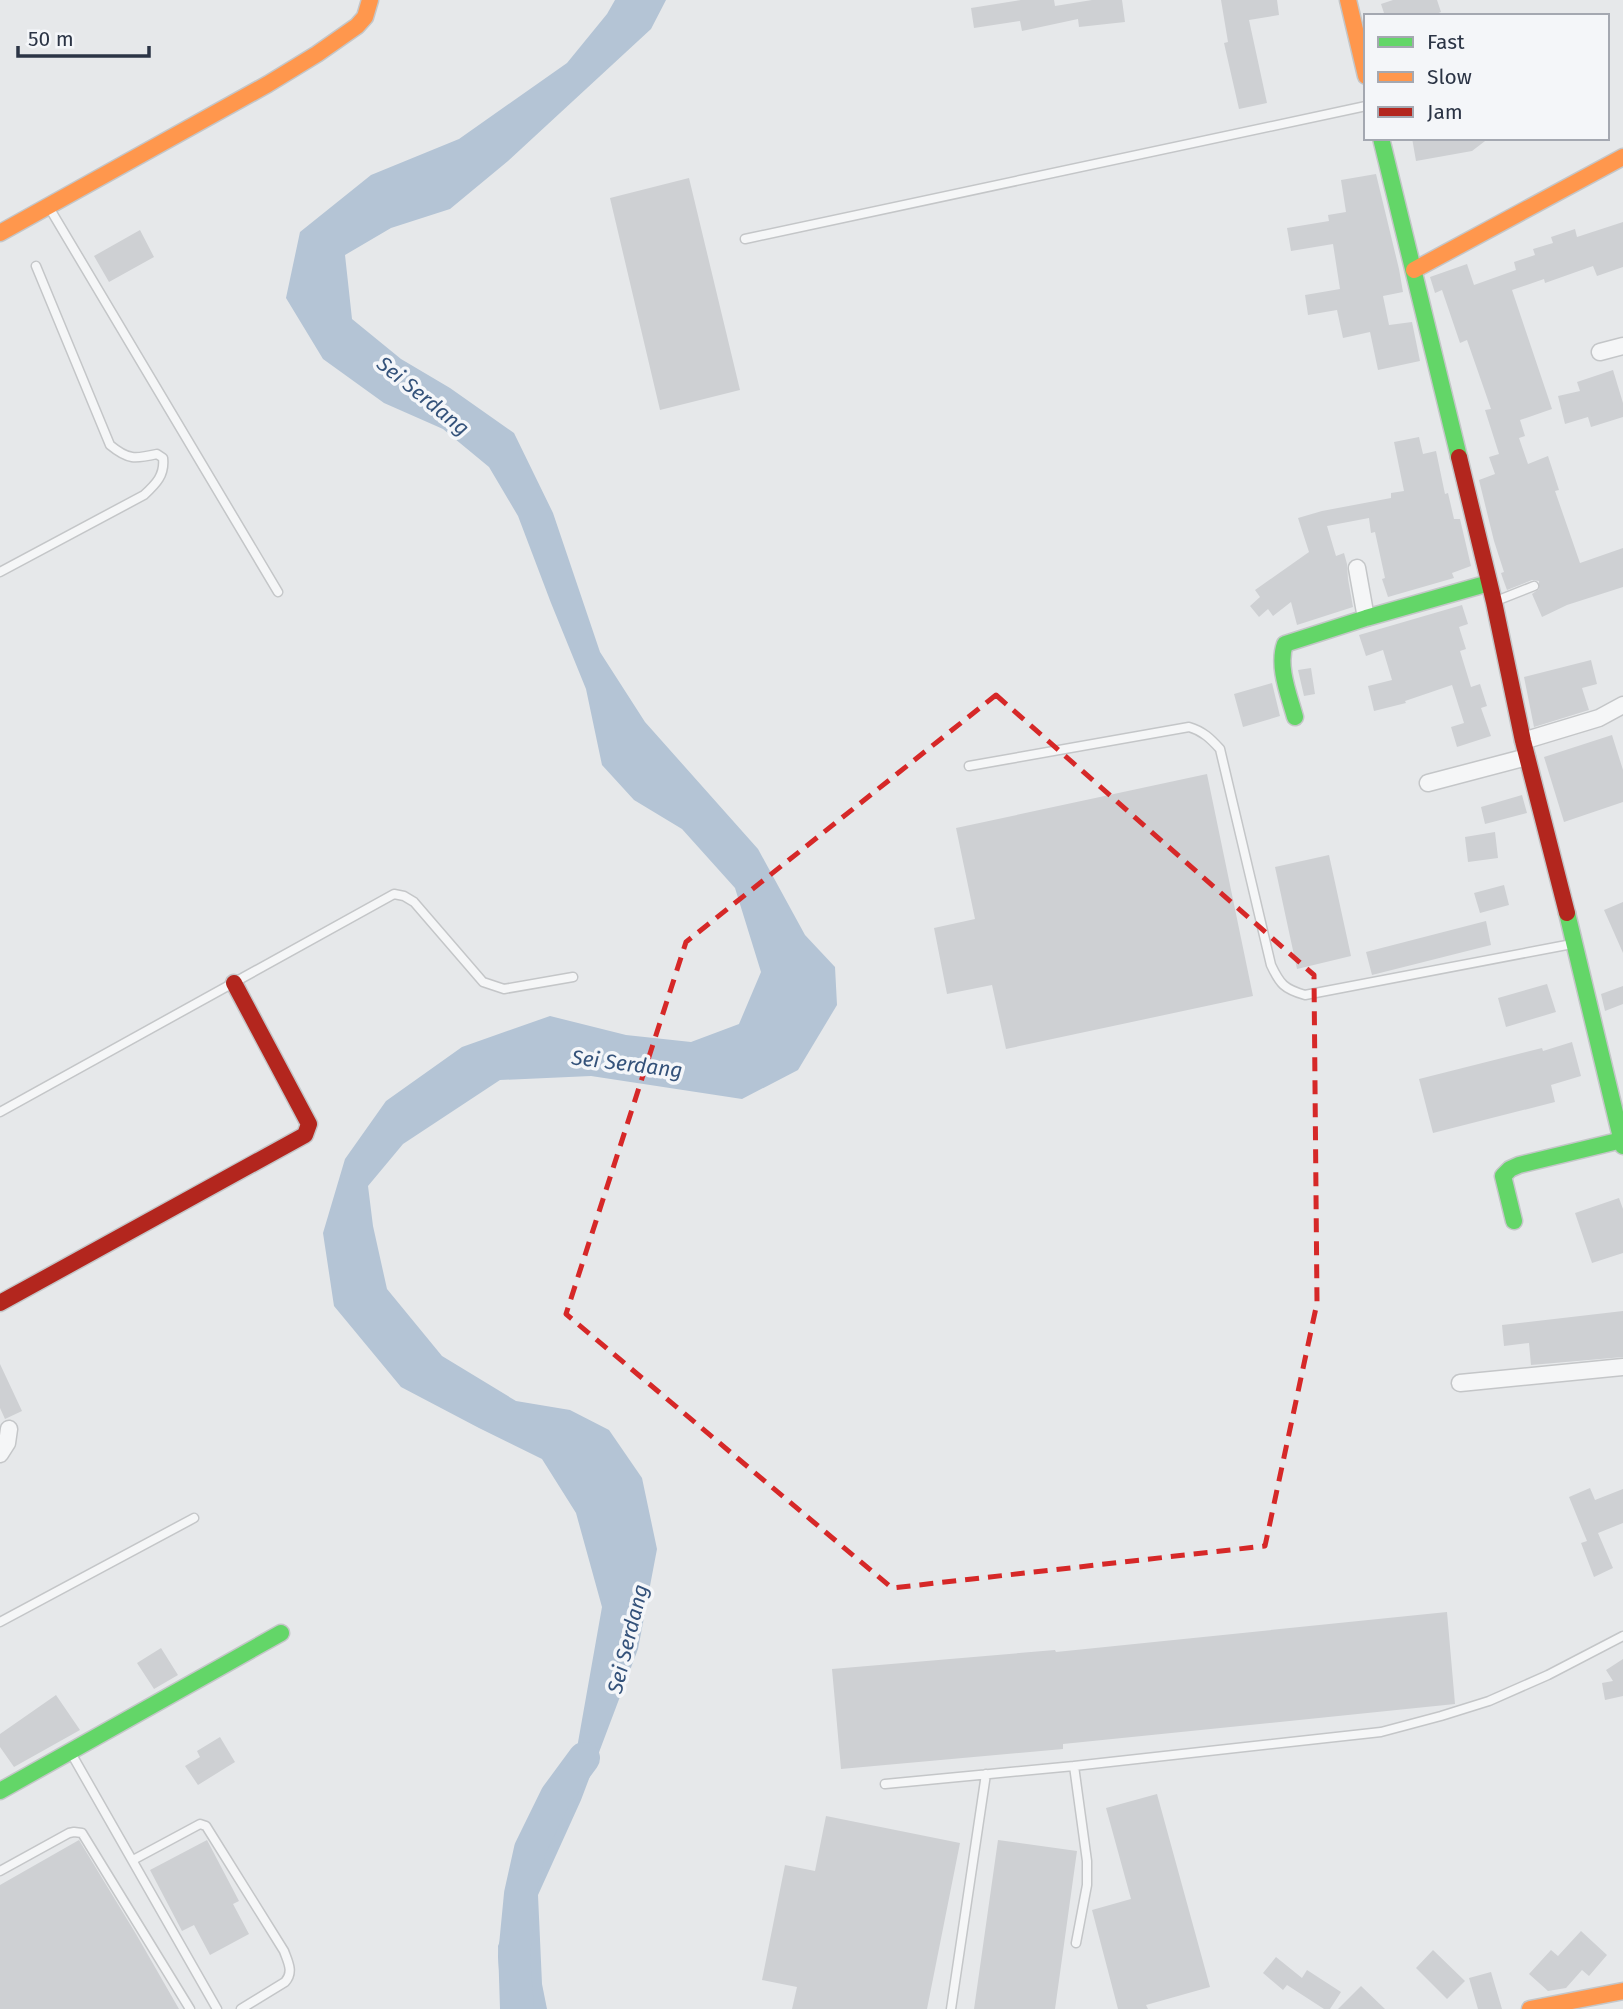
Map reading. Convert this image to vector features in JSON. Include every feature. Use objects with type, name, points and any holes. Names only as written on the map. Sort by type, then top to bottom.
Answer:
[{"type":"street","points":[[0,233],[317,54],[357,26],[365,17],[370,0]]},
{"type":"street","points":[[1348,0],[1364,68]]},
{"type":"street","points":[[1382,140],[1494,602],[1525,749],[1622,1143],[1510,1169],[1503,1177],[1514,1221]]},
{"type":"street","points":[[1414,270],[1623,157]]},
{"type":"street","points":[[1600,352],[1623,345]]},
{"type":"street","points":[[1357,568],[1366,618]]},
{"type":"street","points":[[1295,717],[1285,676],[1282,646],[1292,640],[1489,583]]},
{"type":"street","points":[[1428,783],[1525,749],[1599,719],[1623,705]]},
{"type":"street","points":[[0,1303],[305,1135],[309,1124],[234,983]]},
{"type":"street","points":[[1460,1383],[1623,1367]]},
{"type":"street","points":[[0,1454],[9,1429]]},
{"type":"street","points":[[0,1791],[281,1633]]},
{"type":"street","points":[[1530,2009],[1623,1991]]},
{"type":"lane","points":[[745,239],[1364,106]]},
{"type":"lane","points":[[48,207],[278,592]]},
{"type":"lane","points":[[0,572],[144,495],[162,475],[164,466],[163,458],[157,454],[130,458],[110,446],[36,266]]},
{"type":"lane","points":[[1494,602],[1534,586]]},
{"type":"lane","points":[[969,766],[1189,727],[1198,729],[1220,749],[1271,965],[1281,984],[1304,995],[1575,944]]},
{"type":"lane","points":[[0,1112],[394,894],[414,902],[483,982],[504,989],[573,977]]},
{"type":"lane","points":[[0,1622],[194,1518]]},
{"type":"lane","points":[[885,1784],[1381,1732],[1489,1701],[1548,1675],[1623,1636]]},
{"type":"lane","points":[[70,1752],[217,2009]]},
{"type":"lane","points":[[1074,1766],[1087,1861],[1087,1885],[1076,1943]]},
{"type":"lane","points":[[951,2009],[986,1774]]},
{"type":"lane","points":[[133,1860],[200,1824],[206,1826],[284,1951],[289,1967],[289,1978],[285,1982],[241,2009]]},
{"type":"lane","points":[[0,1871],[69,1833],[82,1833],[190,2009]]},
{"type":"highlighted area","points":[[996,695],[1314,975],[1317,1303],[1265,1546],[892,1588],[566,1314],[686,942]]},
{"type":"water","points":[[615,0],[666,0],[651,29],[508,161],[450,209],[391,228],[345,255],[352,319],[401,359],[450,388],[514,433],[553,513],[600,652],[645,722],[758,849],[805,935],[835,967],[837,1005],[798,1070],[742,1099],[591,1076],[500,1080],[403,1144],[368,1186],[373,1226],[387,1289],[442,1356],[516,1401],[570,1410],[609,1430],[642,1478],[657,1549],[638,1649],[581,1800],[538,1895],[542,1984],[547,2009],[500,2009],[498,1946],[577,1748],[602,1607],[576,1513],[542,1459],[401,1387],[334,1306],[323,1233],[345,1159],[386,1101],[462,1047],[550,1016],[626,1035],[691,1042],[739,1024],[761,972],[735,888],[682,829],[634,800],[602,765],[586,689],[518,516],[489,467],[443,429],[384,403],[323,359],[286,298],[300,232],[371,175],[459,139],[567,63],[607,14]]},
{"type":"building","points":[[1021,0],[1054,0],[1055,6],[1092,0],[1122,0],[1125,22],[1079,27],[1078,19],[1022,31],[1020,21],[974,28],[971,8]]},
{"type":"building","points":[[1221,0],[1277,0],[1279,15],[1249,20],[1267,103],[1239,109],[1224,43],[1228,42]]},
{"type":"building","points":[[1393,0],[1437,0],[1441,12],[1384,14],[1381,4]]},
{"type":"building","points":[[1412,140],[1486,140],[1472,151],[1416,161]]},
{"type":"building","points":[[1376,174],[1403,292],[1383,296],[1389,325],[1412,322],[1420,361],[1378,370],[1370,332],[1343,338],[1337,310],[1308,315],[1305,295],[1340,289],[1333,244],[1291,251],[1287,228],[1329,221],[1328,215],[1346,212],[1341,180]]},
{"type":"building","points":[[689,178],[740,390],[660,410],[610,198]]},
{"type":"building","points":[[1623,222],[1623,267],[1597,276],[1593,266],[1545,283],[1544,279],[1512,290],[1552,409],[1520,420],[1525,436],[1519,438],[1528,464],[1548,456],[1559,490],[1555,491],[1580,563],[1623,548],[1623,587],[1567,605],[1542,617],[1532,594],[1539,589],[1539,581],[1532,580],[1507,590],[1501,573],[1504,572],[1479,480],[1495,474],[1489,457],[1499,454],[1485,410],[1491,409],[1467,340],[1460,343],[1442,290],[1435,293],[1430,277],[1467,264],[1474,285],[1516,270],[1514,262],[1535,255],[1533,249],[1553,243],[1551,237],[1575,229],[1577,237]]},
{"type":"building","points":[[140,230],[154,257],[109,282],[94,256]]},
{"type":"building","points":[[1613,370],[1623,403],[1623,417],[1591,427],[1588,417],[1565,424],[1558,396],[1580,391],[1577,382]]},
{"type":"building","points":[[1419,437],[1423,454],[1436,451],[1445,494],[1448,493],[1454,519],[1460,519],[1471,566],[1452,573],[1454,578],[1388,597],[1382,579],[1385,578],[1375,532],[1371,533],[1369,518],[1327,526],[1336,556],[1344,553],[1353,607],[1297,625],[1291,602],[1273,616],[1268,609],[1259,617],[1250,606],[1260,597],[1255,590],[1309,552],[1298,518],[1391,498],[1391,493],[1404,491],[1394,442]]},
{"type":"building","points":[[1462,605],[1468,624],[1459,627],[1466,649],[1460,651],[1471,687],[1480,684],[1487,706],[1481,708],[1491,736],[1457,747],[1451,727],[1464,723],[1452,685],[1405,701],[1406,703],[1374,711],[1368,686],[1392,680],[1383,650],[1366,656],[1359,635]]},
{"type":"building","points":[[1591,660],[1597,684],[1582,688],[1589,710],[1534,727],[1524,677]]},
{"type":"building","points":[[1311,668],[1315,694],[1304,696],[1298,670]]},
{"type":"building","points":[[1272,683],[1280,716],[1243,727],[1234,694]]},
{"type":"building","points":[[1612,735],[1623,770],[1623,802],[1564,822],[1544,757]]},
{"type":"building","points":[[1207,774],[1253,996],[1006,1049],[992,985],[947,994],[934,928],[975,919],[956,828]]},
{"type":"building","points":[[1522,795],[1527,813],[1485,824],[1481,807]]},
{"type":"building","points":[[1495,832],[1498,858],[1468,862],[1465,837]]},
{"type":"building","points":[[1329,855],[1351,956],[1297,969],[1275,867]]},
{"type":"building","points":[[1504,885],[1509,905],[1480,913],[1474,893]]},
{"type":"building","points":[[1623,902],[1623,953],[1604,910]]},
{"type":"building","points":[[1486,921],[1491,945],[1372,975],[1366,952]]},
{"type":"building","points":[[1547,984],[1556,1012],[1506,1027],[1498,998]]},
{"type":"building","points":[[1623,986],[1623,1004],[1605,1011],[1601,994]]},
{"type":"building","points":[[1572,1042],[1581,1076],[1551,1085],[1555,1102],[1433,1133],[1419,1079]]},
{"type":"building","points":[[1619,1198],[1623,1209],[1623,1253],[1592,1263],[1575,1213]]},
{"type":"building","points":[[1623,1311],[1623,1357],[1531,1365],[1529,1343],[1504,1346],[1502,1325]]},
{"type":"building","points":[[0,1364],[22,1411],[5,1419],[0,1408]]},
{"type":"building","points":[[1590,1488],[1595,1500],[1623,1489],[1623,1523],[1598,1533],[1613,1568],[1594,1577],[1581,1543],[1587,1541],[1569,1497]]},
{"type":"building","points":[[1447,1612],[1455,1704],[1063,1744],[1063,1749],[841,1769],[832,1669],[1056,1652]]},
{"type":"building","points":[[161,1648],[178,1675],[154,1689],[137,1663]]},
{"type":"building","points":[[1623,1659],[1623,1696],[1605,1700],[1602,1683],[1613,1681],[1606,1670]]},
{"type":"building","points":[[56,1695],[80,1730],[14,1767],[0,1747],[0,1734]]},
{"type":"building","points":[[220,1737],[235,1762],[198,1785],[185,1766],[200,1757],[197,1751]]},
{"type":"building","points":[[1157,1794],[1210,1987],[1146,2005],[1148,2009],[1118,2009],[1092,1910],[1131,1899],[1106,1808]]},
{"type":"building","points":[[826,1816],[960,1843],[927,2009],[792,2009],[797,1987],[762,1980],[785,1865],[815,1871]]},
{"type":"building","points":[[79,1840],[179,2009],[0,2009],[0,1885]]},
{"type":"building","points":[[207,1840],[239,1901],[233,1904],[249,1934],[210,1955],[194,1925],[182,1931],[150,1870]]},
{"type":"building","points":[[998,1840],[1077,1851],[1055,2009],[974,2009]]},
{"type":"building","points":[[1581,1931],[1607,1955],[1589,1976],[1582,1970],[1566,1988],[1548,1991],[1529,1974],[1551,1950],[1558,1956]]},
{"type":"building","points":[[1433,1950],[1465,1981],[1447,1999],[1416,1968]]},
{"type":"building","points":[[1276,1957],[1302,1978],[1307,1970],[1341,1992],[1330,2009],[1324,2009],[1287,1985],[1283,1990],[1263,1973]]},
{"type":"building","points":[[1491,1972],[1502,2009],[1478,2009],[1469,1978]]},
{"type":"building","points":[[1361,1986],[1385,2009],[1338,2009]]},
{"type":"waterway","name":"Sei Serdang","points":[[518,2009],[514,1956],[520,1894],[530,1849],[556,1796],[584,1758]]},
{"type":"traffic: fast","points":[[1381,140],[1459,457]]},
{"type":"traffic: fast","points":[[1295,717],[1283,671],[1285,644],[1489,583]]},
{"type":"traffic: fast","points":[[1567,913],[1623,1146]]},
{"type":"traffic: fast","points":[[1514,1221],[1503,1176],[1510,1169],[1622,1140]]},
{"type":"traffic: fast","points":[[0,1791],[281,1633]]},
{"type":"traffic: slow","points":[[0,233],[317,54],[357,26],[365,17],[370,0]]},
{"type":"traffic: slow","points":[[1348,0],[1364,68]]},
{"type":"traffic: slow","points":[[1414,270],[1623,157]]},
{"type":"traffic: slow","points":[[1530,2009],[1623,1991]]},
{"type":"traffic: jam","points":[[1459,457],[1494,602],[1523,741],[1567,913]]},
{"type":"traffic: jam","points":[[0,1303],[305,1135],[309,1124],[234,983]]}]
